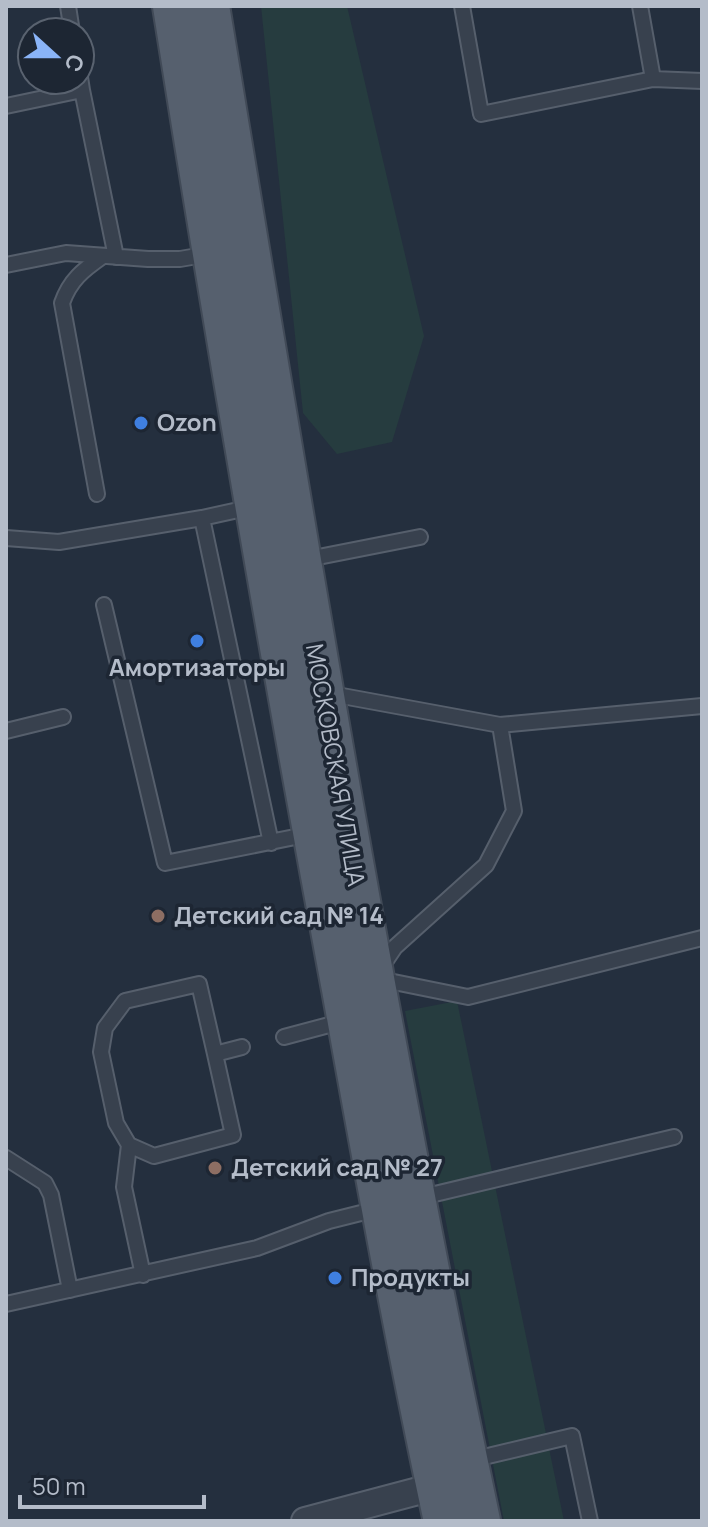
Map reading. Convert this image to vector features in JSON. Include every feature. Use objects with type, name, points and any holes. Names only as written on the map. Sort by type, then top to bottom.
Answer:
[{"type":"main road","name":"МОСКОВСКАЯ УЛИЦА","points":[[174,6],[256,506],[348,1019],[399,1203]]},
{"type":"main road","name":"МОСКОВСКАЯ УЛИЦА","points":[[208,6],[299,561],[374,978],[399,1203],[450,1489],[479,1521]]},
{"type":"street","points":[[314,1520],[450,1489]]},
{"type":"lane","points":[[462,6],[481,114],[653,79],[702,81]]},
{"type":"lane","points":[[640,6],[653,79]]},
{"type":"lane","points":[[6,106],[40,96]]},
{"type":"lane","points":[[83,96],[109,257]]},
{"type":"lane","points":[[6,265],[66,253],[180,259],[213,254]]},
{"type":"lane","points":[[97,494],[62,303],[67,288],[77,275],[109,257]]},
{"type":"lane","points":[[6,538],[59,542],[256,506]]},
{"type":"lane","points":[[202,518],[271,843]]},
{"type":"lane","points":[[299,561],[420,537]]},
{"type":"lane","points":[[104,605],[165,863],[314,833]]},
{"type":"lane","points":[[322,692],[500,725],[702,706]]},
{"type":"lane","points":[[6,731],[63,717]]},
{"type":"lane","points":[[500,725],[514,811],[486,865],[395,947],[374,978],[468,997],[702,938]]},
{"type":"lane","points":[[199,984],[215,1054],[233,1135],[154,1156],[129,1145],[116,1123],[101,1052],[105,1028],[125,1001],[199,984]]},
{"type":"lane","points":[[284,1037],[348,1019]]},
{"type":"lane","points":[[215,1054],[242,1047]]},
{"type":"lane","points":[[6,1304],[257,1248],[329,1221],[674,1137]]},
{"type":"lane","points":[[129,1145],[124,1187],[143,1275]]},
{"type":"lane","points":[[6,1158],[45,1183],[51,1195],[70,1290]]},
{"type":"lane","points":[[450,1489],[572,1436],[590,1521]]},
{"type":"green space","points":[[261,6],[347,6],[424,336],[392,442],[337,454],[303,413]]},
{"type":"green space","points":[[457,1001],[564,1521],[504,1521],[405,1011]]},
{"type":"place","name":"Ozon","points":[[141,423]]},
{"type":"place","name":"Амортизаторы","points":[[197,641]]},
{"type":"place","name":"Детский сад № 14","points":[[158,916]]},
{"type":"place","name":"Детский сад № 27","points":[[215,1168]]},
{"type":"place","name":"Продукты","points":[[335,1278]]}]
